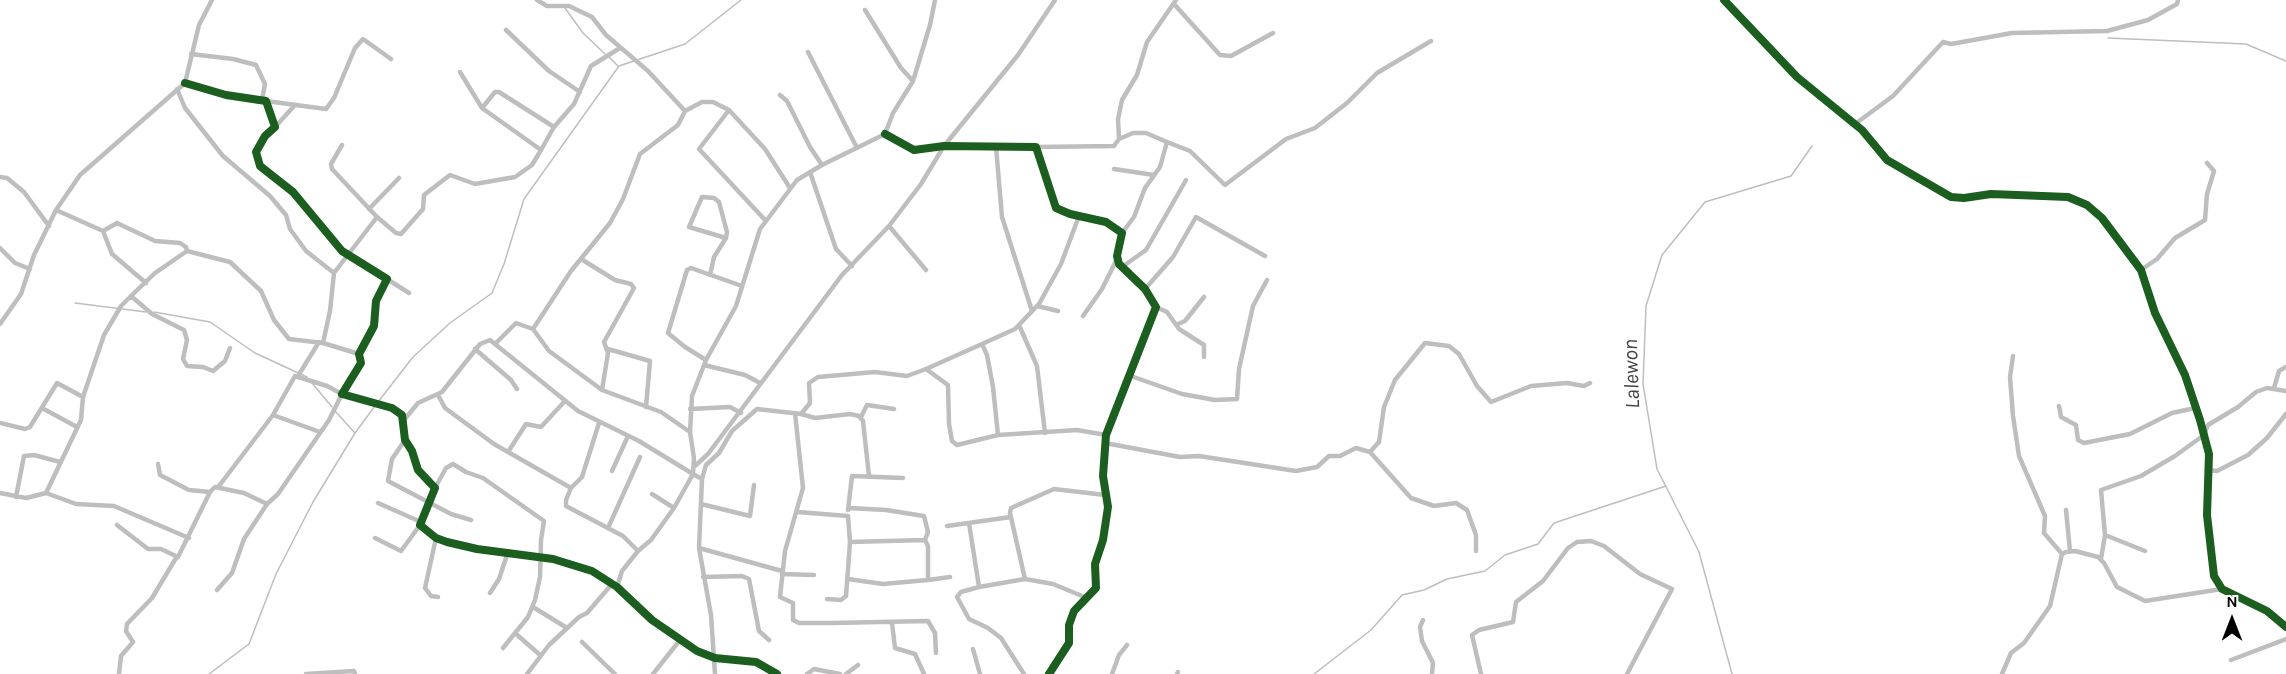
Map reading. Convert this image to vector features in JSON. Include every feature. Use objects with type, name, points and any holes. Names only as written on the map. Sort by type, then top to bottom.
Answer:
[{"type":"street","points":[[0,324],[21,294],[56,210],[88,166],[184,83],[200,25],[212,0]]},
{"type":"street","points":[[537,0],[547,6],[567,3],[592,17],[620,48],[648,70],[685,111]]},
{"type":"street","points":[[527,674],[540,655],[614,585],[638,550],[651,540],[674,508],[695,466],[690,432],[690,409],[705,362],[736,306],[754,244],[766,221],[790,188],[822,165],[885,134],[894,113],[913,81],[935,0]]},
{"type":"street","points":[[695,466],[708,454],[842,275],[889,226],[921,184],[944,146],[1018,55],[1055,0]]},
{"type":"street","points":[[1724,0],[1797,77],[1855,124],[1887,160],[1951,197],[1964,198],[1990,194],[2055,196],[2077,200],[2102,218],[2140,270],[2155,314],[2185,375],[2209,454],[2207,515],[2211,568],[2222,589]]},
{"type":"street","points":[[1855,124],[1893,96],[1943,42],[1951,44],[2012,33],[2108,31],[2135,26],[2177,4],[2178,0]]},
{"type":"street","points":[[1119,139],[1118,118],[1122,100],[1137,75],[1147,42],[1175,2],[1220,55],[1231,56],[1273,33]]},
{"type":"street","points":[[865,10],[897,63],[913,81]]},
{"type":"street","points":[[506,30],[542,65],[580,92]]},
{"type":"street","points":[[184,83],[226,95],[322,111],[330,107],[344,69],[363,39],[391,59]]},
{"type":"street","points":[[885,134],[914,150],[944,146],[1114,146],[1119,139],[1133,132],[1146,133],[1181,145],[1225,185],[1286,139],[1315,128],[1347,103],[1377,73],[1431,41]]},
{"type":"street","points":[[342,145],[331,167],[377,217],[396,233],[401,234],[423,209],[424,195],[450,175],[475,184],[515,177],[532,165],[554,127],[574,104],[591,66],[620,48]]},
{"type":"street","points":[[808,52],[857,148]]},
{"type":"street","points":[[191,54],[232,58],[256,65],[265,84],[264,101],[276,127]]},
{"type":"street","points":[[460,72],[482,108],[541,150]]},
{"type":"street","points":[[177,89],[185,108],[223,156],[270,196],[286,215],[290,229],[306,251],[334,273]]},
{"type":"street","points":[[482,108],[495,92],[499,92],[554,127]]},
{"type":"street","points":[[780,94],[787,101],[810,147],[822,165]]},
{"type":"street","points":[[533,329],[623,199],[640,154],[678,125],[685,111],[702,102],[713,102],[729,110],[765,149],[790,188]]},
{"type":"street","points":[[295,105],[265,136],[256,153],[260,166],[293,192],[347,255],[372,267],[409,293]]},
{"type":"street","points":[[729,110],[699,149],[766,221]]},
{"type":"street","points":[[1083,316],[1102,289],[1117,259],[1122,233],[1134,217],[1145,188],[1160,167],[1167,142]]},
{"type":"street","points":[[996,147],[1002,217],[1032,311]]},
{"type":"street","points":[[1036,147],[1056,208],[1106,222],[1122,233]]},
{"type":"street","points":[[2140,270],[2157,259],[2175,238],[2205,220],[2207,194],[2214,171],[2207,163]]},
{"type":"street","points":[[1114,169],[1154,175]]},
{"type":"street","points":[[810,172],[824,207],[836,249],[852,266]]},
{"type":"street","points":[[0,177],[7,178],[24,192],[49,225]]},
{"type":"street","points":[[369,209],[399,178]]},
{"type":"street","points":[[1122,267],[1146,250],[1186,180]]},
{"type":"street","points":[[710,274],[714,257],[726,238],[727,232],[718,202],[714,198],[702,197],[689,227],[726,238]]},
{"type":"street","points":[[56,210],[103,231],[112,254],[146,283]]},
{"type":"street","points":[[801,414],[810,403],[809,383],[818,377],[875,372],[907,376],[982,344],[1019,325],[1036,306],[1061,264],[1079,216]]},
{"type":"street","points":[[119,674],[121,656],[133,642],[126,631],[127,624],[152,598],[176,558],[183,552],[210,492],[219,486],[273,415],[293,377],[298,376],[321,343],[330,311],[334,273],[377,217]]},
{"type":"street","points":[[1145,289],[1173,257],[1196,217],[1265,256]]},
{"type":"street","points":[[103,231],[117,223],[155,241],[183,244],[187,251],[230,262],[261,291],[274,320],[289,339],[321,343],[359,354]]},
{"type":"street","points":[[889,226],[926,270]]},
{"type":"street","points":[[0,248],[15,263],[30,269]]},
{"type":"street","points":[[0,493],[16,497],[38,497],[46,493],[77,427],[94,361],[108,328],[131,296],[155,273],[187,251]]},
{"type":"street","points":[[581,259],[615,280],[631,284],[634,288],[604,342],[608,349],[602,390]]},
{"type":"street","points":[[1117,259],[1122,267],[1145,289],[1156,307],[1167,312],[1179,328],[1204,345],[1204,357]]},
{"type":"street","points":[[742,286],[692,268],[687,270],[668,333],[705,362],[745,375],[760,383]]},
{"type":"street","points":[[217,590],[232,573],[244,540],[267,504],[278,494],[320,432],[361,363],[359,354],[374,326],[376,301],[387,279]]},
{"type":"street","points":[[1128,375],[1182,394],[1215,400],[1237,399],[1239,369],[1253,306],[1267,279]]},
{"type":"street","points":[[131,296],[152,314],[184,330],[187,340],[183,359],[187,366],[203,367],[213,371],[222,365],[230,348]]},
{"type":"street","points":[[1178,324],[1185,321],[1204,297]]},
{"type":"street","points":[[1036,306],[1058,311]]},
{"type":"street","points":[[1049,674],[1069,643],[1071,618],[1097,584],[1095,564],[1103,540],[1108,507],[1105,495],[1106,435],[1156,307]]},
{"type":"street","points":[[495,344],[516,323],[533,329],[549,351],[602,390],[661,412],[690,432]]},
{"type":"street","points":[[1019,325],[1037,366],[1045,433]]},
{"type":"street","points":[[404,420],[418,403],[438,395],[487,339],[564,402],[702,479]]},
{"type":"street","points":[[982,344],[987,355],[993,387],[998,435]]},
{"type":"street","points":[[1370,452],[1379,442],[1384,407],[1395,380],[1425,344],[1449,346],[1459,354],[1477,386],[1491,402],[1532,386],[1567,383],[1584,386],[1590,382]]},
{"type":"street","points":[[476,349],[512,380],[517,389]]},
{"type":"street","points":[[608,349],[650,361],[646,407]]},
{"type":"street","points":[[2013,356],[2010,377],[2019,456],[2044,516],[2044,532],[2062,554]]},
{"type":"street","points":[[2274,388],[2279,371],[2286,367]]},
{"type":"street","points":[[926,369],[948,385],[949,424],[954,444],[962,445],[998,435],[1077,430],[1106,435]]},
{"type":"street","points":[[298,376],[342,394],[372,401],[396,410],[404,420],[405,440],[412,451],[418,470],[435,488]]},
{"type":"street","points":[[0,432],[1,424],[26,429],[30,427],[57,383],[83,397]]},
{"type":"street","points":[[2286,392],[2274,388],[2256,393],[2208,425],[2204,435],[2148,473],[2101,490],[2106,535],[2102,560],[2116,587],[2145,601],[2222,589],[2267,611],[2286,627]]},
{"type":"street","points":[[438,395],[445,408],[508,452],[571,488]]},
{"type":"street","points":[[750,397],[757,409]]},
{"type":"street","points":[[508,452],[526,424],[540,427],[564,402]]},
{"type":"street","points":[[869,476],[861,417],[867,405],[894,409]]},
{"type":"street","points":[[2059,406],[2061,417],[2076,425],[2078,440],[2081,443],[2130,434],[2172,412],[2195,408]]},
{"type":"street","points":[[690,409],[724,407],[740,411],[745,417]]},
{"type":"street","points":[[42,408],[77,427]]},
{"type":"street","points":[[715,674],[711,615],[699,548],[702,479],[706,465],[719,453],[732,431],[745,417],[757,409],[795,413],[815,418],[850,414],[861,417]]},
{"type":"street","points":[[795,413],[804,476],[798,512],[790,530],[780,597],[793,603],[796,623],[930,622],[935,633],[936,653]]},
{"type":"street","points":[[2208,470],[2217,471],[2248,455],[2267,438],[2286,414]]},
{"type":"street","points":[[273,415],[320,432]]},
{"type":"street","points":[[599,423],[582,477],[571,488],[566,506],[622,536],[638,550]]},
{"type":"street","points":[[612,471],[628,436]]},
{"type":"street","points":[[405,440],[392,459],[388,481],[451,514],[471,520]]},
{"type":"street","points":[[1105,443],[1180,457],[1199,456],[1296,471],[1317,467],[1329,456],[1340,456],[1356,448],[1370,452],[1411,498],[1434,506],[1456,503],[1467,510],[1476,535],[1476,551]]},
{"type":"street","points":[[16,497],[24,456],[34,455],[60,462]]},
{"type":"street","points":[[608,528],[640,458]]},
{"type":"street","points":[[158,464],[160,475],[189,490],[210,492]]},
{"type":"street","points":[[375,538],[401,551],[420,524],[446,468],[453,464],[504,491],[544,521],[540,577],[533,608],[503,648]]},
{"type":"street","points":[[827,599],[844,599],[848,579],[850,478],[869,476],[903,478]]},
{"type":"street","points":[[701,504],[750,516],[754,485]]},
{"type":"street","points":[[219,486],[255,497],[267,504]]},
{"type":"street","points":[[1025,579],[1011,508],[1054,489],[1105,495]]},
{"type":"street","points":[[46,493],[76,504],[114,506],[189,538]]},
{"type":"street","points":[[652,494],[674,508]]},
{"type":"street","points":[[378,503],[420,524],[436,538],[477,549],[540,557],[592,571],[614,585],[652,620],[680,640],[715,658],[756,662],[777,674]]},
{"type":"street","points":[[849,508],[886,510],[924,516],[928,532],[925,540],[928,546],[928,580]]},
{"type":"street","points":[[2066,510],[2070,551]]},
{"type":"street","points":[[798,512],[848,516]]},
{"type":"street","points":[[947,526],[1011,517]]},
{"type":"street","points":[[969,523],[979,587]]},
{"type":"street","points":[[117,525],[148,549],[161,549],[176,558]]},
{"type":"street","points":[[2106,535],[2145,551]]},
{"type":"street","points":[[436,538],[425,588],[431,596],[438,597]]},
{"type":"street","points":[[850,542],[925,540]]},
{"type":"street","points":[[1481,674],[1472,635],[1479,630],[1513,622],[1516,602],[1543,581],[1568,548],[1577,542],[1591,541],[1604,546],[1640,574],[1672,590],[1627,674]]},
{"type":"street","points":[[699,548],[782,573],[814,575]]},
{"type":"street","points":[[2062,554],[2070,551],[2102,560]]},
{"type":"street","points":[[490,593],[499,579],[508,552]]},
{"type":"street","points":[[2002,674],[2011,653],[2024,643],[2050,606],[2062,554]]},
{"type":"street","points":[[703,577],[742,576],[749,579],[759,631],[769,640]]},
{"type":"street","points":[[848,579],[883,584],[950,577]]},
{"type":"street","points":[[1024,674],[1001,638],[988,628],[969,619],[961,609],[958,595],[979,587],[1025,579],[1053,584],[1087,598]]},
{"type":"street","points":[[533,608],[567,628]]},
{"type":"street","points":[[1423,620],[1420,627],[1422,641],[1433,663],[1432,674]]},
{"type":"street","points":[[892,623],[895,648],[915,654],[924,674]]},
{"type":"street","points":[[515,633],[540,655]]},
{"type":"street","points":[[2231,660],[2286,639]]},
{"type":"street","points":[[653,674],[680,640]]},
{"type":"street","points":[[582,642],[615,674]]},
{"type":"street","points":[[1112,674],[1127,645]]},
{"type":"street","points":[[973,649],[980,674]]},
{"type":"street","points":[[846,674],[858,665]]},
{"type":"street","points":[[807,674],[814,669],[840,674]]},
{"type":"street","points":[[306,674],[354,671],[355,674]]},
{"type":"waterway","points":[[378,402],[413,357],[450,323],[492,293],[504,264],[524,199],[619,66],[685,44],[741,0]]},
{"type":"waterway","points":[[565,8],[583,33],[605,54]]},
{"type":"waterway","points":[[2108,38],[2246,44],[2286,61]]},
{"type":"waterway","points":[[609,57],[618,66]]},
{"type":"waterway","name":"Lalewon","points":[[1732,674],[1699,552],[1657,469],[1643,384],[1646,306],[1662,255],[1705,202],[1791,176],[1812,146]]},
{"type":"waterway","points":[[75,303],[146,312]]},
{"type":"waterway","points":[[154,312],[210,322],[255,353],[307,377]]},
{"type":"waterway","points":[[312,383],[332,407]]},
{"type":"waterway","points":[[209,674],[249,644],[276,574],[313,502],[355,433],[375,406]]},
{"type":"waterway","points":[[335,411],[354,432]]},
{"type":"waterway","points":[[1314,674],[1371,630],[1402,595],[1424,590],[1447,579],[1485,571],[1505,555],[1538,544],[1554,523],[1666,486]]},
{"type":"cycle path","points":[[1724,0],[1797,77],[1862,130],[1887,160],[1951,197],[1964,198],[1991,194],[2068,197],[2087,205],[2102,218],[2141,270],[2155,313],[2185,375],[2200,420],[2209,454],[2207,515],[2214,576],[2222,589],[2267,611],[2286,627]]},
{"type":"cycle path","points":[[185,83],[226,95],[266,101],[275,127],[265,136],[256,152],[260,166],[293,192],[342,251],[387,279],[376,301],[374,326],[359,354],[361,363],[342,394],[392,408],[402,415],[405,440],[412,451],[418,470],[435,488],[420,525],[436,538],[447,542],[477,549],[553,559],[592,571],[617,587],[652,620],[697,651],[715,658],[756,662],[777,674]]},
{"type":"cycle path","points":[[885,134],[914,150],[944,146],[1036,147],[1056,208],[1070,214],[1106,222],[1122,233],[1117,256],[1119,264],[1145,289],[1156,307],[1106,435],[1103,476],[1108,507],[1103,540],[1095,564],[1096,588],[1074,611],[1069,625],[1069,643],[1049,674]]}]
